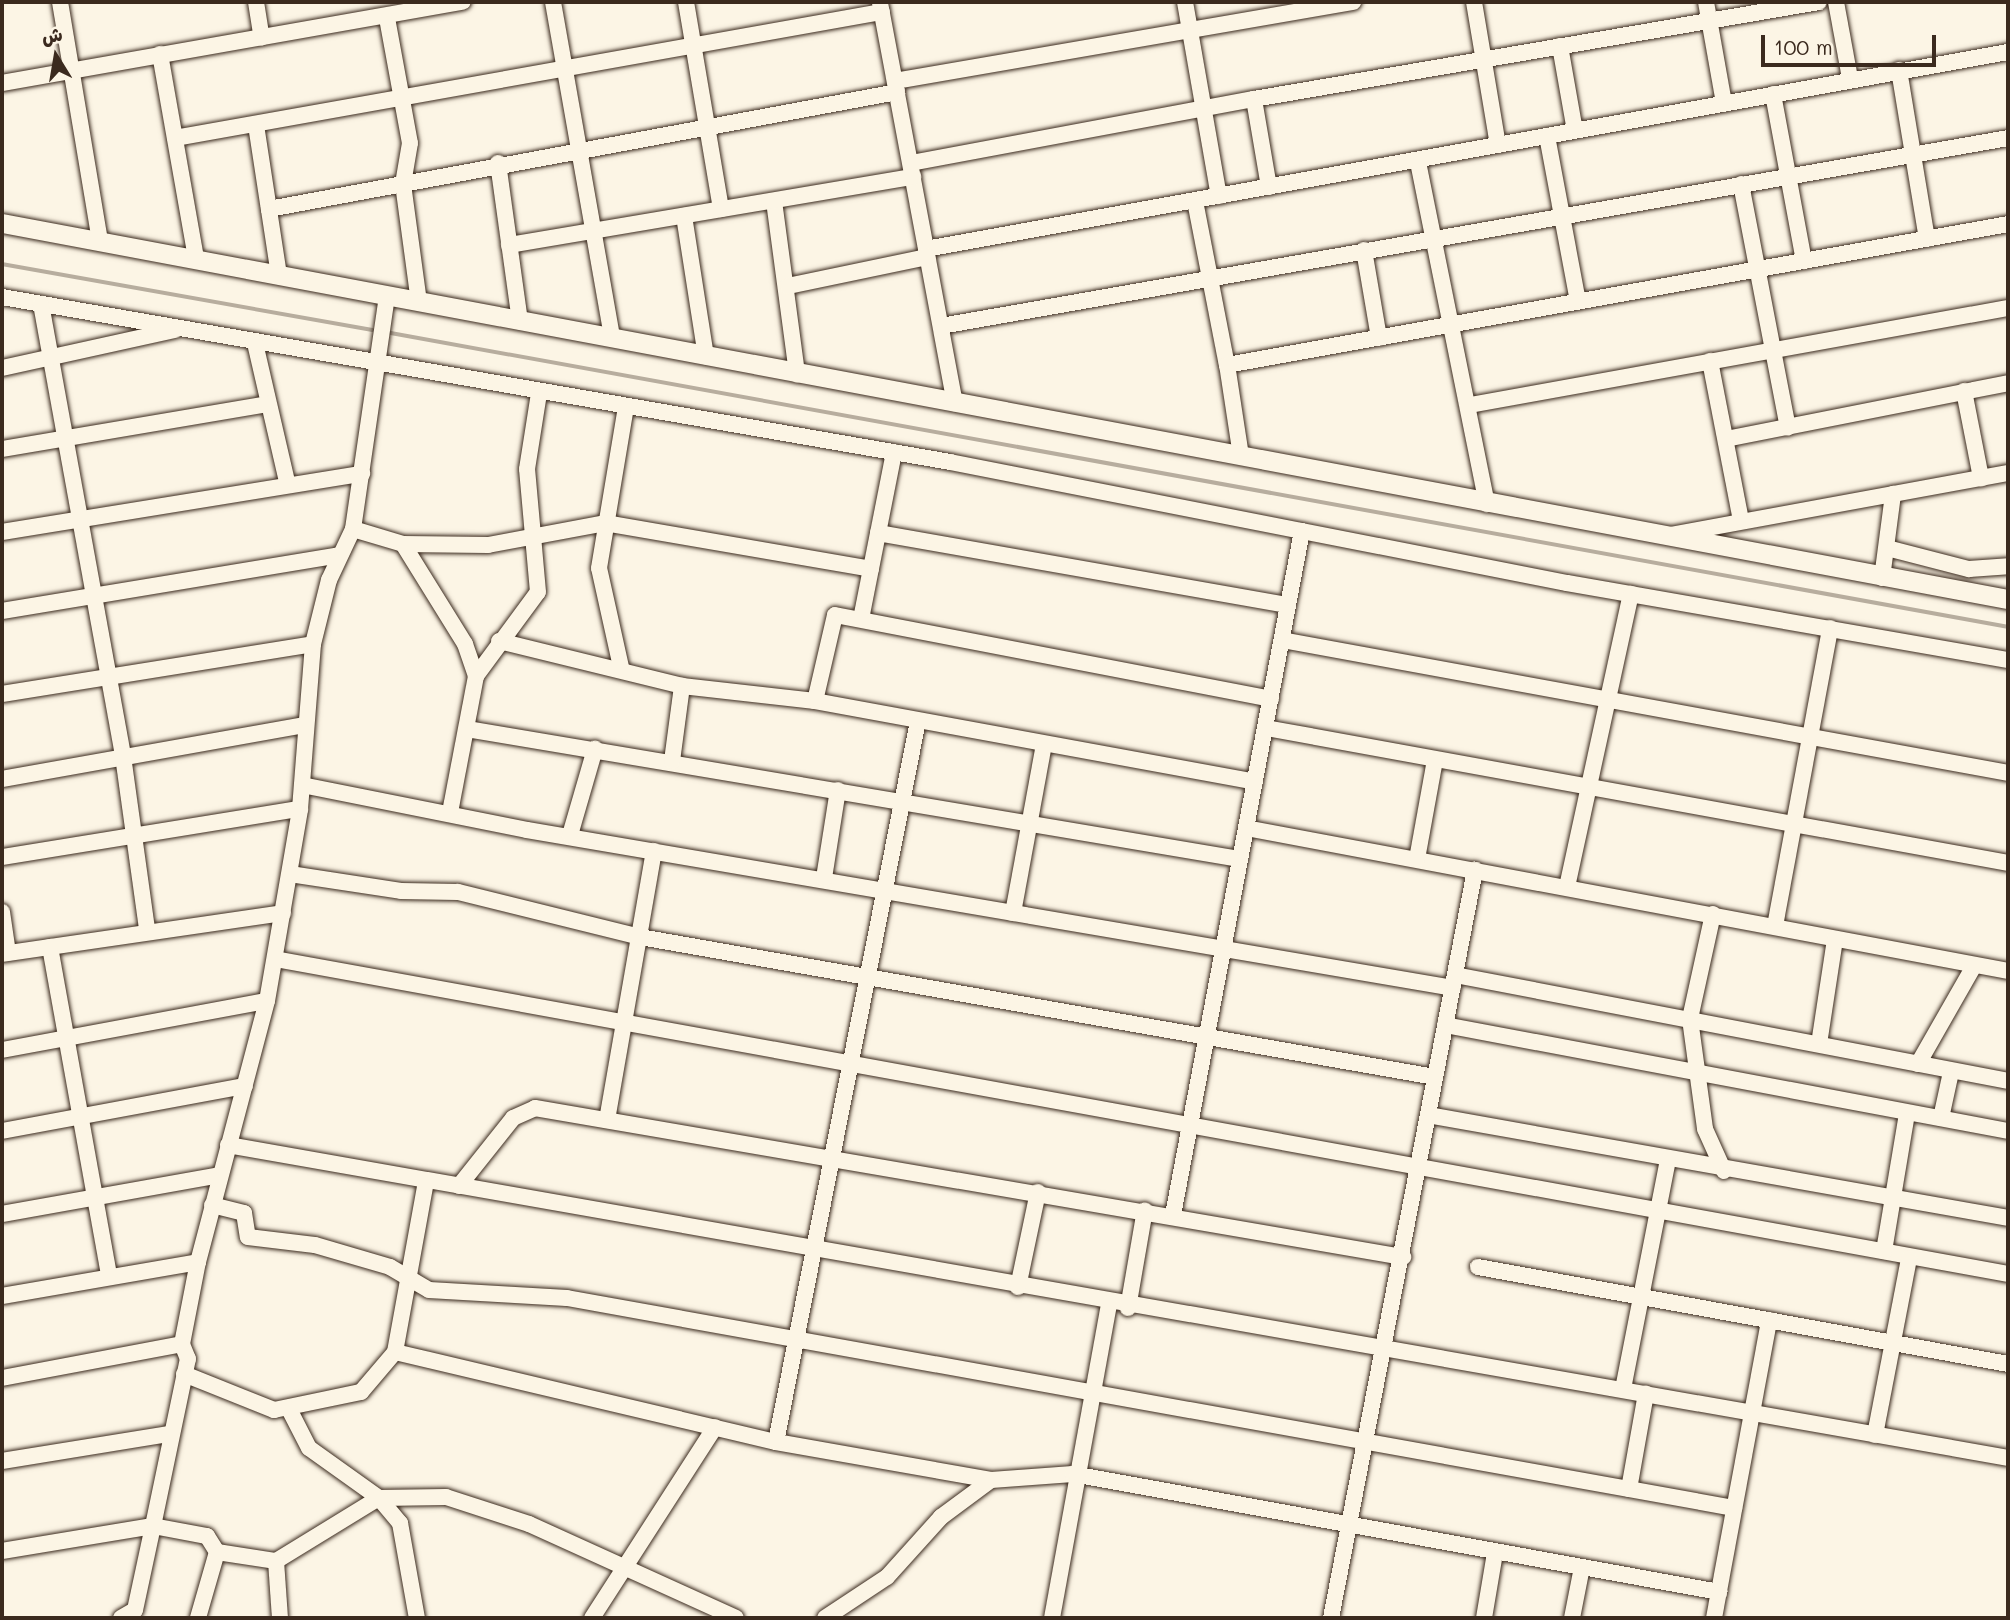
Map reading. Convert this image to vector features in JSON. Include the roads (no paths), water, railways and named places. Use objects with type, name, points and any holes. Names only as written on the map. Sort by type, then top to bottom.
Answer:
[{"type":"main road","points":[[2,223],[1661,537],[2008,599]]},
{"type":"street","points":[[60,2],[100,242]]},
{"type":"street","points":[[256,2],[262,38]]},
{"type":"street","points":[[2,83],[160,54],[387,18],[463,2]]},
{"type":"street","points":[[552,2],[596,231],[612,338]]},
{"type":"street","points":[[685,2],[721,209]]},
{"type":"street","points":[[1185,2],[1219,195]]},
{"type":"street","points":[[269,209],[498,163],[707,126],[896,87],[1353,2]]},
{"type":"street","points":[[1474,2],[1498,145]]},
{"type":"street","points":[[1706,2],[1724,103]]},
{"type":"street","points":[[509,245],[774,201],[1204,108],[1819,2]]},
{"type":"street","points":[[1836,2],[1850,78]]},
{"type":"street","points":[[175,138],[567,70],[881,7],[955,403]]},
{"type":"street","points":[[387,18],[412,160],[403,184],[419,302]]},
{"type":"street","points":[[1560,46],[1575,131]]},
{"type":"street","points":[[788,286],[926,253],[1219,195],[1418,162],[1850,78],[2008,52]]},
{"type":"street","points":[[160,54],[196,259]]},
{"type":"street","points":[[1899,70],[1927,239]]},
{"type":"street","points":[[1773,94],[1804,261]]},
{"type":"street","points":[[1254,99],[1269,187]]},
{"type":"street","points":[[256,125],[279,275]]},
{"type":"street","points":[[1547,136],[1578,302]]},
{"type":"street","points":[[941,326],[2008,138]]},
{"type":"street","points":[[1418,162],[1470,405],[1487,504]]},
{"type":"street","points":[[498,163],[520,320]]},
{"type":"street","points":[[1741,184],[1788,427]]},
{"type":"street","points":[[774,201],[788,286],[797,374]]},
{"type":"street","points":[[1195,201],[1227,365],[1241,456]]},
{"type":"street","points":[[684,216],[706,356]]},
{"type":"street","points":[[1227,365],[2008,224]]},
{"type":"street","points":[[1364,250],[1379,338]]},
{"type":"street","points":[[121,1618],[135,1610],[153,1526],[168,1434],[188,1359],[182,1344],[198,1262],[267,1002],[300,809],[313,644],[339,555],[353,529],[387,296]]},
{"type":"street","points":[[2,297],[376,365],[894,452],[1631,594],[2008,660]]},
{"type":"street","points":[[41,304],[123,756],[147,929]]},
{"type":"street","points":[[1470,405],[2008,308]]},
{"type":"street","points":[[2,369],[51,360],[180,328]]},
{"type":"street","points":[[255,343],[287,482]]},
{"type":"street","points":[[1710,361],[1741,520]]},
{"type":"street","points":[[1726,439],[2008,383]]},
{"type":"street","points":[[1964,391],[1981,478]]},
{"type":"street","points":[[450,812],[475,676],[538,592],[527,469],[539,393]]},
{"type":"street","points":[[2,449],[268,404]]},
{"type":"street","points":[[621,667],[599,568],[626,407]]},
{"type":"street","points":[[861,620],[894,452]]},
{"type":"street","points":[[1661,537],[1741,520],[2008,473]]},
{"type":"street","points":[[2,532],[287,482],[362,474]]},
{"type":"street","points":[[1882,578],[1893,494]]},
{"type":"street","points":[[353,529],[403,544],[533,538],[605,523],[871,569]]},
{"type":"street","points":[[1173,1215],[1302,531]]},
{"type":"street","points":[[878,533],[1288,605]]},
{"type":"street","points":[[403,544],[465,645],[475,676]]},
{"type":"street","points":[[1887,548],[1969,569],[2008,566]]},
{"type":"street","points":[[2,611],[339,555]]},
{"type":"street","points":[[1567,887],[1631,594]]},
{"type":"street","points":[[816,701],[832,616],[1270,699]]},
{"type":"street","points":[[1775,926],[1830,628]]},
{"type":"street","points":[[1282,640],[2008,773]]},
{"type":"street","points":[[499,641],[621,667],[682,686],[816,701],[1255,782]]},
{"type":"street","points":[[2,694],[313,644]]},
{"type":"street","points":[[671,761],[682,686]]},
{"type":"street","points":[[776,1442],[918,721]]},
{"type":"street","points":[[2,779],[305,724]]},
{"type":"street","points":[[1266,727],[2008,863]]},
{"type":"street","points":[[467,729],[904,800],[1240,859]]},
{"type":"street","points":[[1013,913],[1044,744]]},
{"type":"street","points":[[570,835],[595,749]]},
{"type":"street","points":[[1417,859],[1435,760]]},
{"type":"street","points":[[302,785],[654,851],[824,878],[885,892],[1223,948],[1690,1019],[2008,1081]]},
{"type":"street","points":[[824,878],[838,790]]},
{"type":"street","points":[[2,857],[134,833],[300,809]]},
{"type":"street","points":[[1246,828],[2008,971]]},
{"type":"street","points":[[607,1120],[654,851]]},
{"type":"street","points":[[1332,1618],[1365,1441],[1386,1352],[1475,870]]},
{"type":"street","points":[[290,874],[401,891],[457,892],[640,937],[1435,1077]]},
{"type":"street","points":[[2,912],[5,953],[147,929],[283,913]]},
{"type":"street","points":[[1713,914],[1690,1019],[1700,1074],[1705,1129],[1724,1171]]},
{"type":"street","points":[[1819,1044],[1835,939]]},
{"type":"street","points":[[50,947],[109,1275]]},
{"type":"street","points":[[275,959],[626,1018],[1658,1207],[1909,1258],[2008,1274]]},
{"type":"street","points":[[1917,1064],[1974,966]]},
{"type":"street","points":[[2,1050],[267,1002]]},
{"type":"street","points":[[1446,1025],[2008,1130]]},
{"type":"street","points":[[1941,1118],[1951,1072]]},
{"type":"street","points":[[2,1130],[245,1086]]},
{"type":"street","points":[[459,1186],[522,1111],[607,1120],[1403,1256]]},
{"type":"street","points":[[1884,1251],[1907,1113]]},
{"type":"street","points":[[1428,1115],[1724,1171],[1894,1197],[2008,1218]]},
{"type":"street","points":[[228,1145],[1128,1308],[1753,1412],[2008,1458]]},
{"type":"street","points":[[1623,1390],[1668,1159]]},
{"type":"street","points":[[2,1214],[220,1175]]},
{"type":"street","points":[[184,1374],[261,1407],[289,1409],[361,1392],[395,1352],[426,1181]]},
{"type":"street","points":[[1018,1287],[1038,1192]]},
{"type":"street","points":[[212,1205],[244,1213],[248,1237],[316,1245],[409,1278],[429,1290],[567,1298],[1734,1508]]},
{"type":"street","points":[[1128,1308],[1144,1210]]},
{"type":"street","points":[[1875,1435],[1909,1258]]},
{"type":"street","points":[[2,1296],[109,1275],[198,1262]]},
{"type":"street","points":[[1478,1267],[2008,1364]]},
{"type":"street","points":[[1052,1618],[1073,1474],[1109,1304]]},
{"type":"street","points":[[1714,1618],[1769,1320]]},
{"type":"street","points":[[2,1378],[182,1344]]},
{"type":"street","points":[[395,1352],[776,1442],[990,1480],[1073,1474],[1349,1522],[1495,1553],[1719,1592]]},
{"type":"street","points":[[1629,1489],[1646,1394]]},
{"type":"street","points":[[289,1409],[309,1448],[379,1498],[400,1523],[418,1618]]},
{"type":"street","points":[[592,1618],[619,1570],[715,1427]]},
{"type":"street","points":[[2,1461],[168,1434]]},
{"type":"street","points":[[825,1618],[887,1577],[941,1517],[990,1480]]},
{"type":"street","points":[[217,1552],[276,1561],[379,1498],[446,1497],[550,1533],[619,1570],[736,1618]]},
{"type":"street","points":[[2,1551],[153,1526],[207,1536],[217,1552],[198,1618]]},
{"type":"street","points":[[1484,1618],[1495,1553]]},
{"type":"street","points":[[276,1561],[280,1618]]},
{"type":"street","points":[[1572,1618],[1582,1567]]},
{"type":"waterway","points":[[2,264],[372,330]]},
{"type":"waterway","points":[[391,333],[2008,627]]}]
